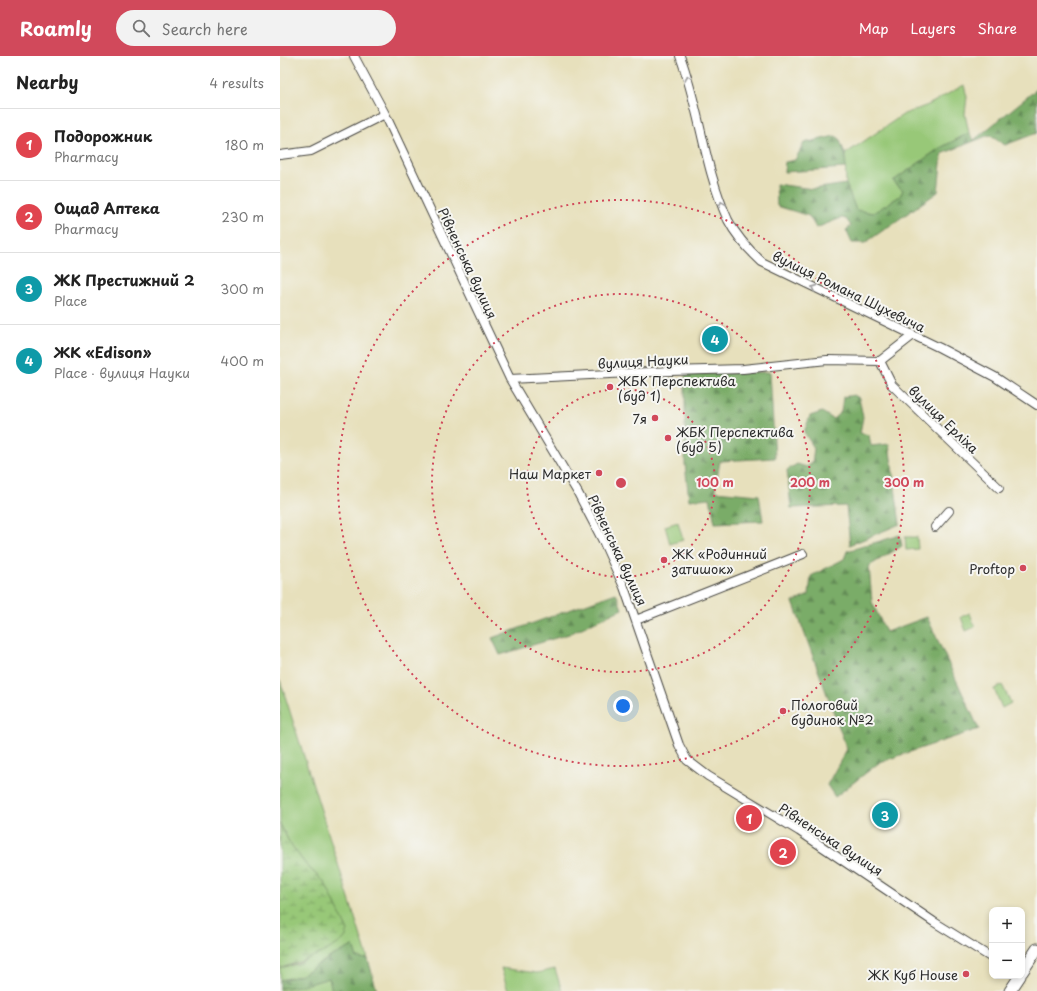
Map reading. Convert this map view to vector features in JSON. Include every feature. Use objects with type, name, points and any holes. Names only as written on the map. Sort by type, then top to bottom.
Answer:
[{"type":"main road","points":[[1025,967],[1037,949]]},
{"type":"main road","points":[[1010,991],[1017,979]]},
{"type":"street","name":"Рівненська вулиця","points":[[354,56],[386,114],[510,379],[593,522],[624,587],[679,745],[687,760],[708,776],[799,831],[934,922],[989,956]]},
{"type":"street","name":"вулиця Романа Шухевича","points":[[680,56],[701,128],[714,182],[729,221],[747,248],[762,262],[786,275],[856,306],[912,336],[940,348],[995,378],[1037,405]]},
{"type":"street","points":[[280,154],[311,151],[386,114]]},
{"type":"street","points":[[880,361],[912,336]]},
{"type":"street","name":"вулиця Науки","points":[[510,379],[670,370],[742,369],[827,360],[880,361]]},
{"type":"street","name":"вулиця Ерліха","points":[[880,361],[892,385],[999,488]]},
{"type":"street","points":[[935,527],[949,511]]},
{"type":"street","points":[[636,620],[803,554]]},
{"type":"green space","points":[[964,85],[967,97],[965,114],[969,133],[940,148],[893,181],[903,190],[900,196],[873,213],[856,210],[846,184],[845,154],[904,114],[928,105]]},
{"type":"green space","points":[[1037,89],[1037,133],[1005,145],[989,135],[942,154],[938,192],[865,243],[852,243],[846,230],[851,226],[846,219],[841,218],[816,228],[809,216],[777,206],[776,184],[813,189],[846,184],[856,210],[873,213],[900,196],[903,190],[893,181],[940,148],[969,133],[974,140]]},
{"type":"green space","points":[[835,136],[839,138],[845,154],[846,168],[784,172],[785,162],[795,160],[804,143]]},
{"type":"green space","points":[[770,372],[775,458],[720,461],[715,491],[759,495],[763,521],[715,523],[710,498],[689,500],[685,464],[685,374]]},
{"type":"green space","points":[[854,395],[859,398],[863,417],[860,433],[869,435],[871,446],[889,444],[900,524],[850,545],[846,506],[791,508],[787,470],[797,464],[807,467],[812,463],[814,448],[804,432],[810,416],[822,412],[833,419],[841,412],[843,397]]},
{"type":"green space","points":[[678,522],[683,540],[670,544],[665,526]]},
{"type":"green space","points":[[900,535],[902,546],[869,566],[872,602],[886,632],[927,617],[979,729],[880,762],[835,797],[827,785],[847,749],[793,602],[809,595],[811,576],[844,559],[847,551]]},
{"type":"green space","points":[[905,537],[917,537],[918,549],[906,550]]},
{"type":"green space","points":[[616,593],[622,609],[569,634],[500,655],[492,638]]},
{"type":"green space","points":[[970,613],[975,627],[966,631],[961,617]]},
{"type":"green space","points":[[280,680],[368,959],[357,958],[353,947],[332,956],[300,976],[280,980],[280,968],[298,964],[344,939],[325,883],[306,865],[289,842],[280,824]]},
{"type":"green space","points":[[1002,685],[1011,703],[1002,708],[994,689]]},
{"type":"green space","points":[[280,824],[289,842],[306,865],[325,883],[348,931],[344,939],[331,948],[304,960],[280,968]]},
{"type":"green space","points":[[353,946],[357,958],[368,959],[377,991],[332,991],[329,978],[302,986],[280,988],[280,980],[300,976],[332,956]]},
{"type":"green space","points":[[501,968],[537,973],[555,969],[562,991],[508,991]]},
{"type":"green space","points":[[329,978],[332,991],[280,991],[280,988],[302,986]]},
{"type":"place","name":"ЖК «Edison»","points":[[715,339]]},
{"type":"place","name":"ЖБК Перспектива (буд 1)","points":[[610,387]]},
{"type":"place","name":"7я","points":[[655,418]]},
{"type":"place","name":"ЖБК Перспектива (буд 5)","points":[[668,438]]},
{"type":"place","name":"Наш Маркет","points":[[599,473]]},
{"type":"place","name":"ЖК «Родинний затишок»","points":[[664,560]]},
{"type":"place","name":"Proftop","points":[[1023,568]]},
{"type":"place","name":"Пологовий будинок №2","points":[[783,711]]},
{"type":"place","name":"ЖК Престижний 2","points":[[885,815]]},
{"type":"place","name":"Подорожник","points":[[749,818]]},
{"type":"place","name":"Ощад Аптека","points":[[783,852]]},
{"type":"place","name":"ЖК Куб House","points":[[966,974]]}]
